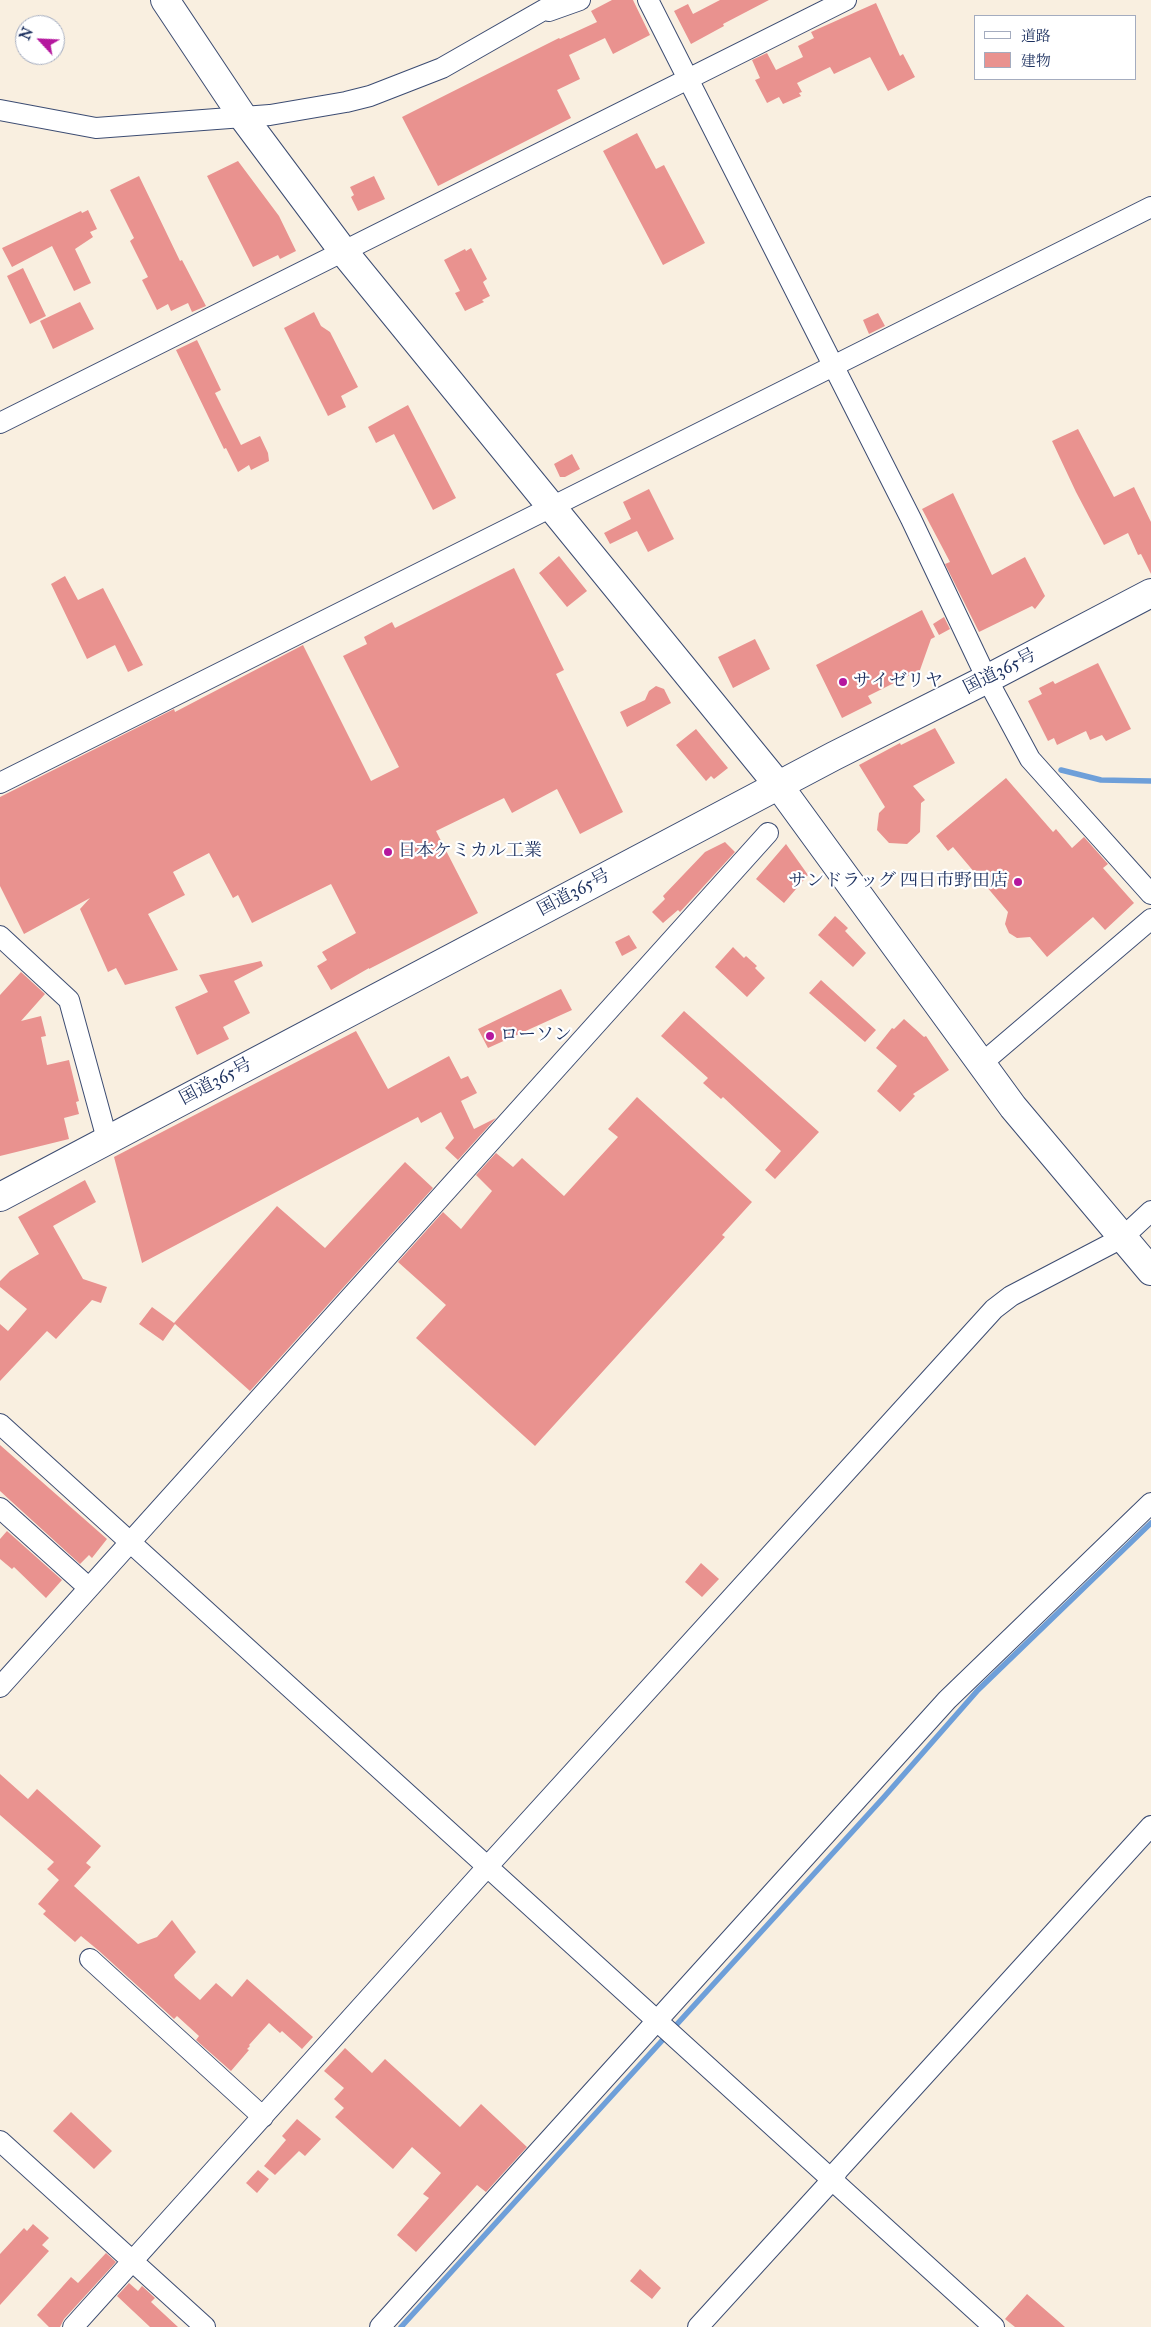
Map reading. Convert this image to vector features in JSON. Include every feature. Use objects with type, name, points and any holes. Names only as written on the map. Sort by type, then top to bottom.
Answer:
[{"type":"main road","points":[[165,0],[243,117],[343,250],[779,786],[1013,1107],[1151,1271]]},
{"type":"main road","name":"国道365号","points":[[0,1197],[779,786],[1151,593]]},
{"type":"street","points":[[0,110],[96,128],[270,115],[346,102],[370,96],[442,68],[561,0]]},
{"type":"street","points":[[531,17],[580,0]]},
{"type":"street","points":[[648,0],[687,80],[834,365],[988,679],[1030,759],[1151,894]]},
{"type":"street","points":[[0,423],[846,0]]},
{"type":"street","points":[[0,783],[1151,207]]},
{"type":"street","points":[[0,1687],[768,833]]},
{"type":"street","points":[[981,1064],[1151,920]]},
{"type":"street","points":[[0,936],[69,1000],[107,1139]]},
{"type":"street","points":[[73,2327],[488,1866],[994,1309],[1011,1296],[1122,1238],[1151,1211]]},
{"type":"street","points":[[0,1424],[994,2327]]},
{"type":"street","points":[[380,2327],[658,2022],[947,1700],[1151,1503]]},
{"type":"street","points":[[0,1508],[89,1588]]},
{"type":"street","points":[[698,2327],[1151,1826]]},
{"type":"street","points":[[90,1959],[263,2117]]},
{"type":"street","points":[[0,2141],[205,2327]]},
{"type":"building","points":[[612,0],[633,0],[650,35],[613,54],[605,38],[569,55],[580,79],[557,90],[571,118],[438,186],[402,117],[559,38],[597,22],[591,11]]},
{"type":"building","points":[[720,0],[769,0],[723,24],[724,26],[691,44],[674,11],[688,4],[693,14]]},
{"type":"building","points":[[876,3],[900,56],[903,54],[915,77],[888,91],[870,57],[834,74],[830,67],[797,83],[802,92],[799,93],[801,96],[783,104],[779,97],[767,103],[755,80],[760,78],[752,60],[767,53],[776,70],[803,57],[798,46],[814,38],[811,32]]},
{"type":"building","points":[[637,133],[656,169],[664,165],[705,243],[663,265],[603,151]]},
{"type":"building","points":[[238,161],[279,216],[296,251],[280,259],[278,255],[253,267],[207,176]]},
{"type":"building","points":[[139,176],[180,261],[182,260],[206,306],[192,312],[188,303],[171,311],[168,304],[157,310],[142,280],[148,277],[130,241],[134,238],[110,190]]},
{"type":"building","points":[[374,176],[385,199],[358,211],[351,197],[354,195],[350,187]]},
{"type":"building","points":[[88,210],[97,229],[90,232],[93,237],[75,249],[91,283],[74,291],[52,246],[12,267],[2,248],[81,211],[82,213]]},
{"type":"building","points":[[471,248],[487,279],[483,282],[490,296],[482,300],[484,302],[465,311],[455,293],[460,291],[444,260],[465,249],[466,251]]},
{"type":"building","points":[[23,268],[46,316],[30,324],[7,276]]},
{"type":"building","points":[[80,302],[94,329],[53,349],[40,321]]},
{"type":"building","points":[[314,312],[321,326],[330,332],[358,387],[341,396],[346,407],[328,416],[284,328]]},
{"type":"building","points":[[878,313],[885,326],[869,334],[863,320]]},
{"type":"building","points":[[197,340],[221,390],[215,393],[241,445],[260,436],[268,453],[269,461],[251,470],[249,465],[238,472],[226,448],[224,449],[176,350]]},
{"type":"building","points":[[408,405],[456,498],[433,510],[394,434],[376,443],[368,427]]},
{"type":"building","points":[[1078,429],[1114,497],[1134,487],[1151,522],[1151,574],[1141,554],[1138,555],[1128,533],[1104,545],[1076,492],[1052,441]]},
{"type":"building","points":[[572,454],[580,469],[565,477],[560,477],[554,464]]},
{"type":"building","points":[[649,489],[674,539],[648,552],[637,531],[610,544],[604,533],[631,519],[623,502]]},
{"type":"building","points":[[953,493],[992,575],[1025,557],[1045,596],[1035,609],[1032,606],[979,632],[945,564],[950,562],[922,509]]},
{"type":"building","points":[[559,556],[587,591],[567,607],[539,573]]},
{"type":"building","points":[[514,568],[564,670],[556,674],[623,812],[580,834],[557,789],[512,813],[504,798],[436,831],[478,913],[369,968],[331,990],[317,966],[327,960],[322,952],[356,933],[331,884],[252,923],[238,895],[233,898],[209,853],[173,872],[185,895],[148,914],[178,970],[125,985],[116,968],[108,972],[80,909],[90,898],[24,934],[0,886],[0,797],[174,709],[175,712],[303,645],[371,781],[399,767],[343,656],[367,644],[364,637],[392,622],[395,628]]},
{"type":"building","points":[[65,576],[78,600],[103,588],[143,665],[128,672],[115,645],[87,659],[51,584]]},
{"type":"building","points":[[922,610],[935,637],[931,639],[920,670],[868,696],[872,703],[842,718],[816,665]]},
{"type":"building","points":[[944,617],[950,629],[939,635],[933,624]]},
{"type":"building","points":[[755,639],[770,669],[733,688],[718,657]]},
{"type":"building","points":[[1098,663],[1131,729],[1106,741],[1102,735],[1090,740],[1086,731],[1057,745],[1054,738],[1048,741],[1028,701],[1042,694],[1039,688],[1053,681],[1055,684]]},
{"type":"building","points":[[656,686],[664,689],[671,703],[627,727],[620,712],[645,700],[649,691]]},
{"type":"building","points":[[935,728],[955,763],[913,786],[925,800],[921,803],[920,832],[907,844],[889,843],[877,830],[879,813],[885,807],[859,765],[900,743],[901,745]]},
{"type":"building","points":[[696,729],[728,768],[714,779],[711,776],[706,781],[676,745]]},
{"type":"building","points":[[1006,778],[1053,832],[1056,829],[1072,848],[1084,837],[1108,864],[1103,868],[1134,903],[1105,930],[1093,917],[1047,957],[1030,937],[1017,938],[1009,933],[1005,924],[1008,912],[953,847],[948,851],[936,836]]},
{"type":"building","points":[[725,842],[735,852],[680,912],[678,910],[663,923],[652,912],[665,899],[663,896],[705,852]]},
{"type":"building","points":[[786,844],[808,875],[784,903],[756,879]]},
{"type":"building","points":[[835,916],[848,928],[845,931],[866,953],[853,967],[818,935]]},
{"type":"building","points":[[629,935],[637,948],[622,956],[615,942]]},
{"type":"building","points":[[733,947],[744,958],[746,956],[757,966],[755,968],[765,978],[747,997],[715,967]]},
{"type":"building","points":[[261,961],[263,966],[234,981],[250,1013],[223,1027],[229,1039],[197,1055],[175,1007],[208,992],[199,975]]},
{"type":"building","points":[[21,972],[45,994],[21,1021],[41,1016],[46,1036],[41,1037],[47,1065],[69,1060],[79,1101],[76,1102],[79,1114],[64,1118],[69,1139],[0,1156],[0,995]]},
{"type":"building","points":[[821,980],[876,1030],[865,1042],[809,993]]},
{"type":"building","points":[[561,989],[572,1010],[488,1048],[478,1029]]},
{"type":"building","points":[[684,1011],[819,1132],[775,1179],[765,1170],[781,1151],[723,1097],[721,1099],[703,1083],[708,1078],[661,1036]]},
{"type":"building","points":[[904,1019],[924,1037],[926,1036],[949,1070],[913,1094],[915,1096],[900,1112],[877,1091],[897,1066],[876,1048],[892,1028],[894,1029]]},
{"type":"building","points":[[356,1031],[388,1089],[449,1056],[461,1079],[468,1076],[477,1093],[461,1101],[474,1129],[496,1118],[458,1160],[445,1148],[454,1138],[441,1112],[421,1123],[418,1117],[142,1263],[114,1157]]},
{"type":"building","points":[[637,1097],[752,1202],[722,1235],[725,1237],[535,1446],[416,1338],[446,1305],[398,1262],[443,1212],[461,1229],[492,1191],[476,1175],[496,1153],[513,1167],[522,1158],[564,1196],[618,1137],[608,1129]]},
{"type":"building","points":[[405,1162],[433,1188],[250,1391],[175,1324],[163,1341],[139,1324],[152,1307],[174,1323],[277,1206],[325,1248]]},
{"type":"building","points":[[85,1180],[96,1202],[53,1226],[83,1279],[107,1287],[101,1303],[92,1300],[56,1339],[47,1331],[0,1381],[0,1324],[8,1331],[27,1309],[0,1287],[0,1281],[10,1271],[39,1254],[18,1217]]},
{"type":"building","points":[[0,1445],[107,1539],[92,1558],[89,1555],[80,1564],[0,1491]]},
{"type":"building","points":[[7,1531],[62,1580],[46,1598],[14,1567],[12,1569],[0,1559],[0,1539]]},
{"type":"building","points":[[701,1563],[719,1579],[702,1597],[685,1582]]},
{"type":"building","points":[[0,1774],[28,1799],[37,1789],[101,1846],[86,1863],[91,1867],[74,1886],[138,1944],[157,1937],[172,1920],[196,1952],[174,1975],[175,1978],[200,2000],[216,1983],[232,1997],[247,1979],[313,2037],[302,2049],[282,2031],[280,2033],[269,2023],[249,2045],[247,2049],[249,2050],[231,2071],[196,2040],[199,2036],[177,2016],[174,2019],[98,1950],[81,1936],[75,1942],[43,1914],[46,1911],[38,1904],[59,1880],[47,1869],[54,1862],[0,1815]]},
{"type":"building","points":[[345,2048],[372,2073],[385,2059],[460,2127],[481,2104],[527,2147],[486,2192],[477,2185],[416,2252],[397,2235],[429,2198],[423,2194],[441,2173],[412,2147],[393,2169],[335,2117],[344,2108],[334,2099],[344,2088],[324,2071]]},
{"type":"building","points":[[71,2112],[112,2151],[94,2169],[53,2131]]},
{"type":"building","points":[[297,2119],[321,2139],[305,2156],[299,2151],[275,2175],[264,2166],[286,2140],[282,2136]]},
{"type":"building","points":[[258,2170],[269,2179],[257,2193],[246,2183]]},
{"type":"building","points":[[33,2224],[49,2238],[42,2245],[49,2251],[0,2305],[0,2254],[24,2228],[27,2231]]},
{"type":"building","points":[[106,2253],[116,2262],[64,2319],[60,2327],[49,2327],[37,2315],[71,2277],[78,2283]]},
{"type":"building","points":[[640,2269],[661,2288],[652,2299],[630,2281]]},
{"type":"building","points":[[129,2283],[138,2291],[142,2286],[155,2298],[151,2302],[178,2327],[150,2327],[117,2296]]},
{"type":"building","points":[[1027,2294],[1065,2327],[1015,2327],[1005,2319]]},
{"type":"waterway","points":[[1061,770],[1101,780],[1151,781]]},
{"type":"waterway","points":[[401,2327],[884,1797],[978,1690],[1151,1523]]},
{"type":"place","name":"サイゼリヤ","points":[[843,682]]},
{"type":"place","name":"日本ケミカル工業","points":[[388,852]]},
{"type":"place","name":"サンドラッグ 四日市野田店","points":[[1018,882]]},
{"type":"place","name":"ローソン","points":[[490,1036]]}]
